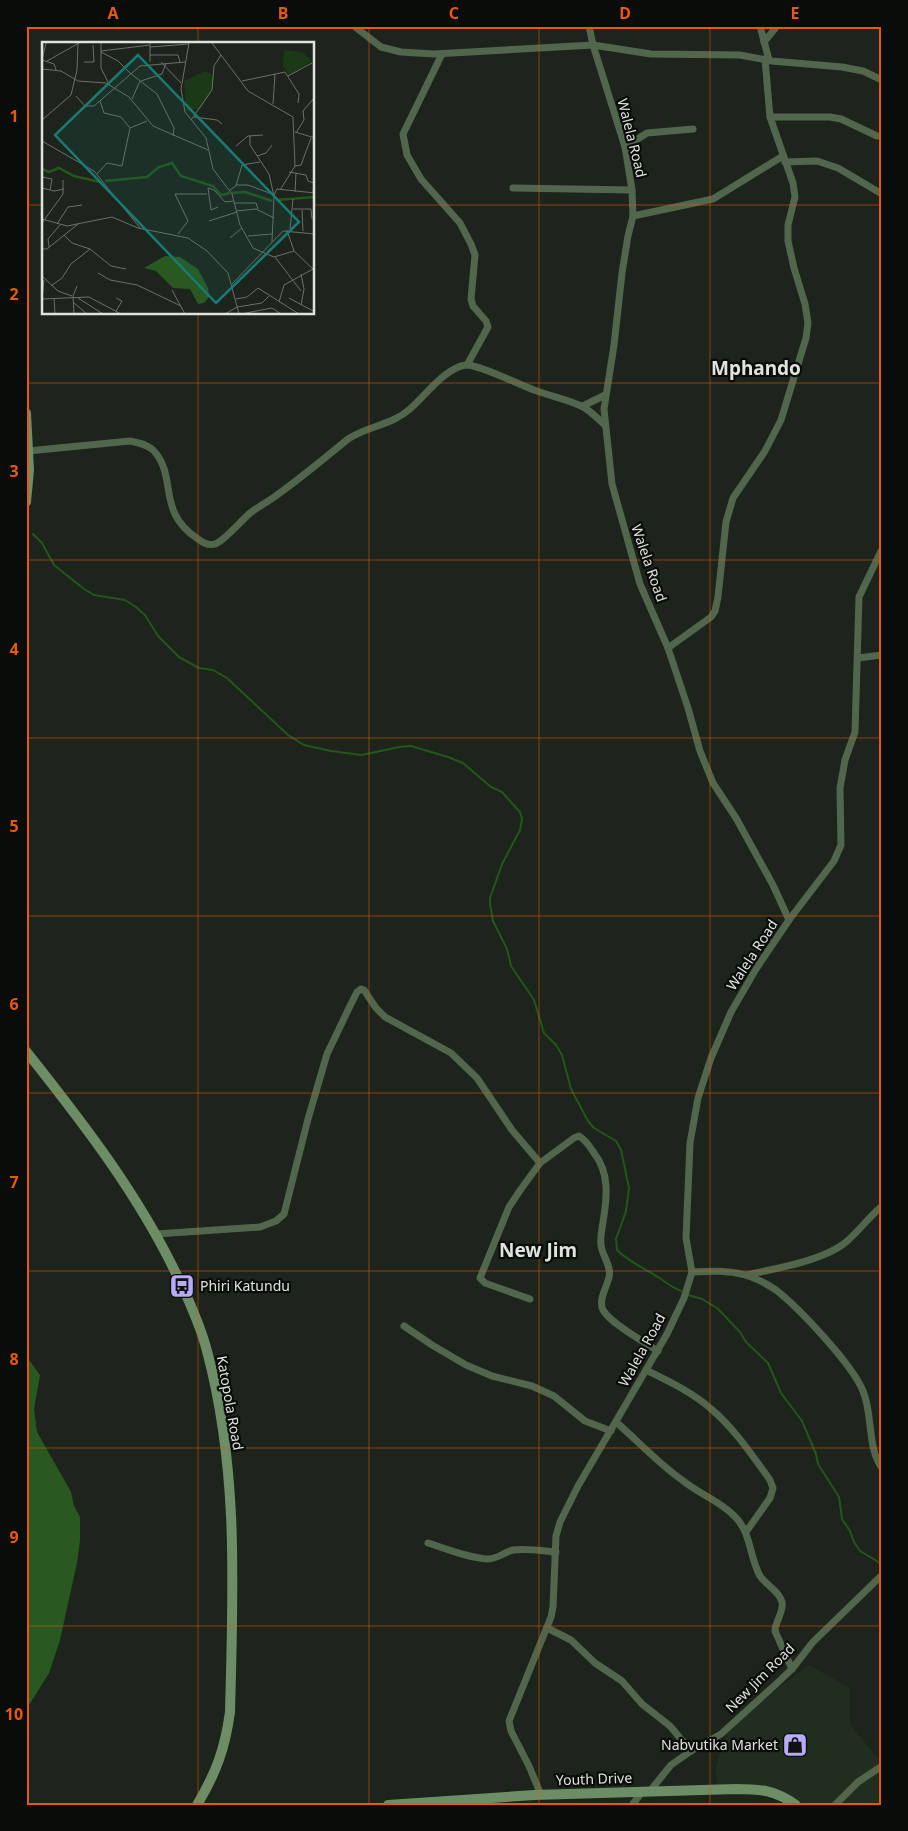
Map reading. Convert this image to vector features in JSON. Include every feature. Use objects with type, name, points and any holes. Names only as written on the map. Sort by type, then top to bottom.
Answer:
[{"type":"street","points":[[354,26],[381,47],[401,52],[442,54],[593,46],[651,54],[740,55],[767,60],[842,67],[863,71],[882,80]]},
{"type":"street","name":"Walela Road","points":[[536,1798],[529,1766],[511,1731],[509,1721],[553,1607],[556,1536],[560,1522],[578,1486],[658,1351],[684,1298],[692,1272],[686,1238],[687,1177],[690,1143],[698,1098],[711,1058],[731,1012],[789,920],[773,885],[736,818],[713,782],[700,751],[668,648],[640,584],[612,484],[605,425],[605,395],[614,345],[622,273],[633,216],[632,190],[625,147],[588,26]]},
{"type":"street","points":[[668,648],[711,617],[715,611],[726,522],[733,498],[765,451],[781,420],[806,338],[808,323],[806,304],[794,268],[788,241],[788,225],[795,197],[793,183],[770,117],[767,60],[760,26]]},
{"type":"street","points":[[764,42],[777,26]]},
{"type":"street","points":[[442,54],[403,134],[407,155],[421,179],[460,223],[475,256],[471,299],[473,306],[486,321],[488,327],[467,365]]},
{"type":"street","points":[[770,117],[830,117],[841,119],[877,136]]},
{"type":"street","points":[[625,147],[647,133],[693,129]]},
{"type":"street","points":[[633,216],[713,199],[784,159],[817,161],[838,168],[882,194]]},
{"type":"street","points":[[513,188],[632,190]]},
{"type":"street","points":[[28,450],[130,441],[144,444],[158,456],[166,477],[168,495],[174,514],[180,524],[192,536],[205,544],[214,545],[221,542],[250,513],[300,478],[356,433],[396,419],[409,410],[444,376],[457,368],[467,365],[583,406],[605,425]]},
{"type":"street","points":[[583,406],[605,395]]},
{"type":"street","points":[[26,413],[29,470],[26,502]]},
{"type":"street","points":[[789,920],[834,861],[841,845],[840,788],[845,760],[855,732],[859,597],[882,549]]},
{"type":"street","points":[[858,658],[882,655]]},
{"type":"street","points":[[156,1234],[260,1227],[276,1221],[284,1214],[308,1118],[327,1054],[357,992],[361,989],[364,990],[376,1008],[385,1017],[451,1053],[477,1078],[512,1130],[540,1162]]},
{"type":"street","name":"Katopola Road","points":[[26,1051],[113,1165],[156,1234],[192,1309],[207,1350],[226,1450],[232,1517],[230,1712],[223,1751],[214,1774],[197,1805]]},
{"type":"street","points":[[530,1299],[485,1283],[480,1278],[509,1207],[540,1162],[579,1136],[601,1162],[606,1180],[606,1204],[601,1244],[610,1276],[601,1304],[603,1310],[608,1317],[658,1351]]},
{"type":"street","points":[[746,1275],[790,1266],[834,1250],[845,1243],[882,1206]]},
{"type":"street","points":[[692,1272],[720,1270],[746,1275],[761,1281],[793,1305],[839,1355],[863,1390],[874,1451],[882,1468]]},
{"type":"street","points":[[404,1326],[432,1346],[466,1365],[492,1376],[532,1386],[554,1396],[585,1421],[610,1431]]},
{"type":"street","points":[[646,1370],[686,1391],[710,1408],[741,1440],[770,1480],[773,1488],[770,1498],[746,1532]]},
{"type":"street","points":[[616,1422],[681,1480],[724,1508],[737,1519],[746,1532],[758,1572],[780,1598],[782,1604],[775,1625],[775,1632],[792,1668]]},
{"type":"street","points":[[428,1543],[489,1559],[496,1558],[511,1550],[519,1549],[556,1552]]},
{"type":"street","name":"New Jim Road","points":[[632,1805],[672,1765],[691,1750],[720,1734],[792,1668],[813,1642],[882,1574]]},
{"type":"street","points":[[546,1628],[571,1640],[595,1663],[622,1681],[642,1704],[670,1726],[691,1750]]},
{"type":"street","points":[[835,1805],[858,1782],[882,1766]]},
{"type":"street","name":"Youth Drive","points":[[388,1805],[647,1791],[760,1789],[774,1792],[796,1805]]},
{"type":"shaded area","name":"Nabvutika Market","points":[[809,1665],[850,1688],[850,1724],[882,1763],[882,1805],[796,1805],[781,1789],[717,1789],[716,1767],[729,1726]]},
{"type":"green space","points":[[26,1356],[40,1375],[34,1409],[37,1432],[71,1492],[74,1506],[80,1517],[80,1540],[77,1563],[60,1640],[49,1673],[26,1710]]},
{"type":"waterway","points":[[33,534],[42,543],[54,565],[84,589],[94,595],[125,600],[136,607],[145,615],[158,636],[179,657],[199,668],[213,670],[227,678],[288,735],[304,745],[362,755],[411,746],[448,757],[463,763],[491,787],[502,792],[520,812],[522,819],[520,830],[502,864],[490,898],[493,921],[507,949],[511,966],[534,1000],[544,1033],[556,1045],[562,1055],[571,1089],[588,1121],[594,1128],[616,1141],[621,1150],[629,1188],[626,1211],[616,1239],[617,1250],[622,1255],[681,1291]]},
{"type":"waterway","points":[[688,1295],[702,1299],[717,1308],[740,1332],[746,1342],[768,1363],[781,1393],[802,1421],[816,1454],[818,1464],[839,1497],[842,1519],[850,1531],[854,1542],[860,1551],[882,1566]]},
{"type":"place","name":"Phiri Katundu","points":[[182,1286]]},
{"type":"place","name":"Nabvutika Market","points":[[795,1745]]},
{"type":"district","name":"Mphando","points":[[756,368]]},
{"type":"district","name":"New Jim","points":[[538,1250]]}]
